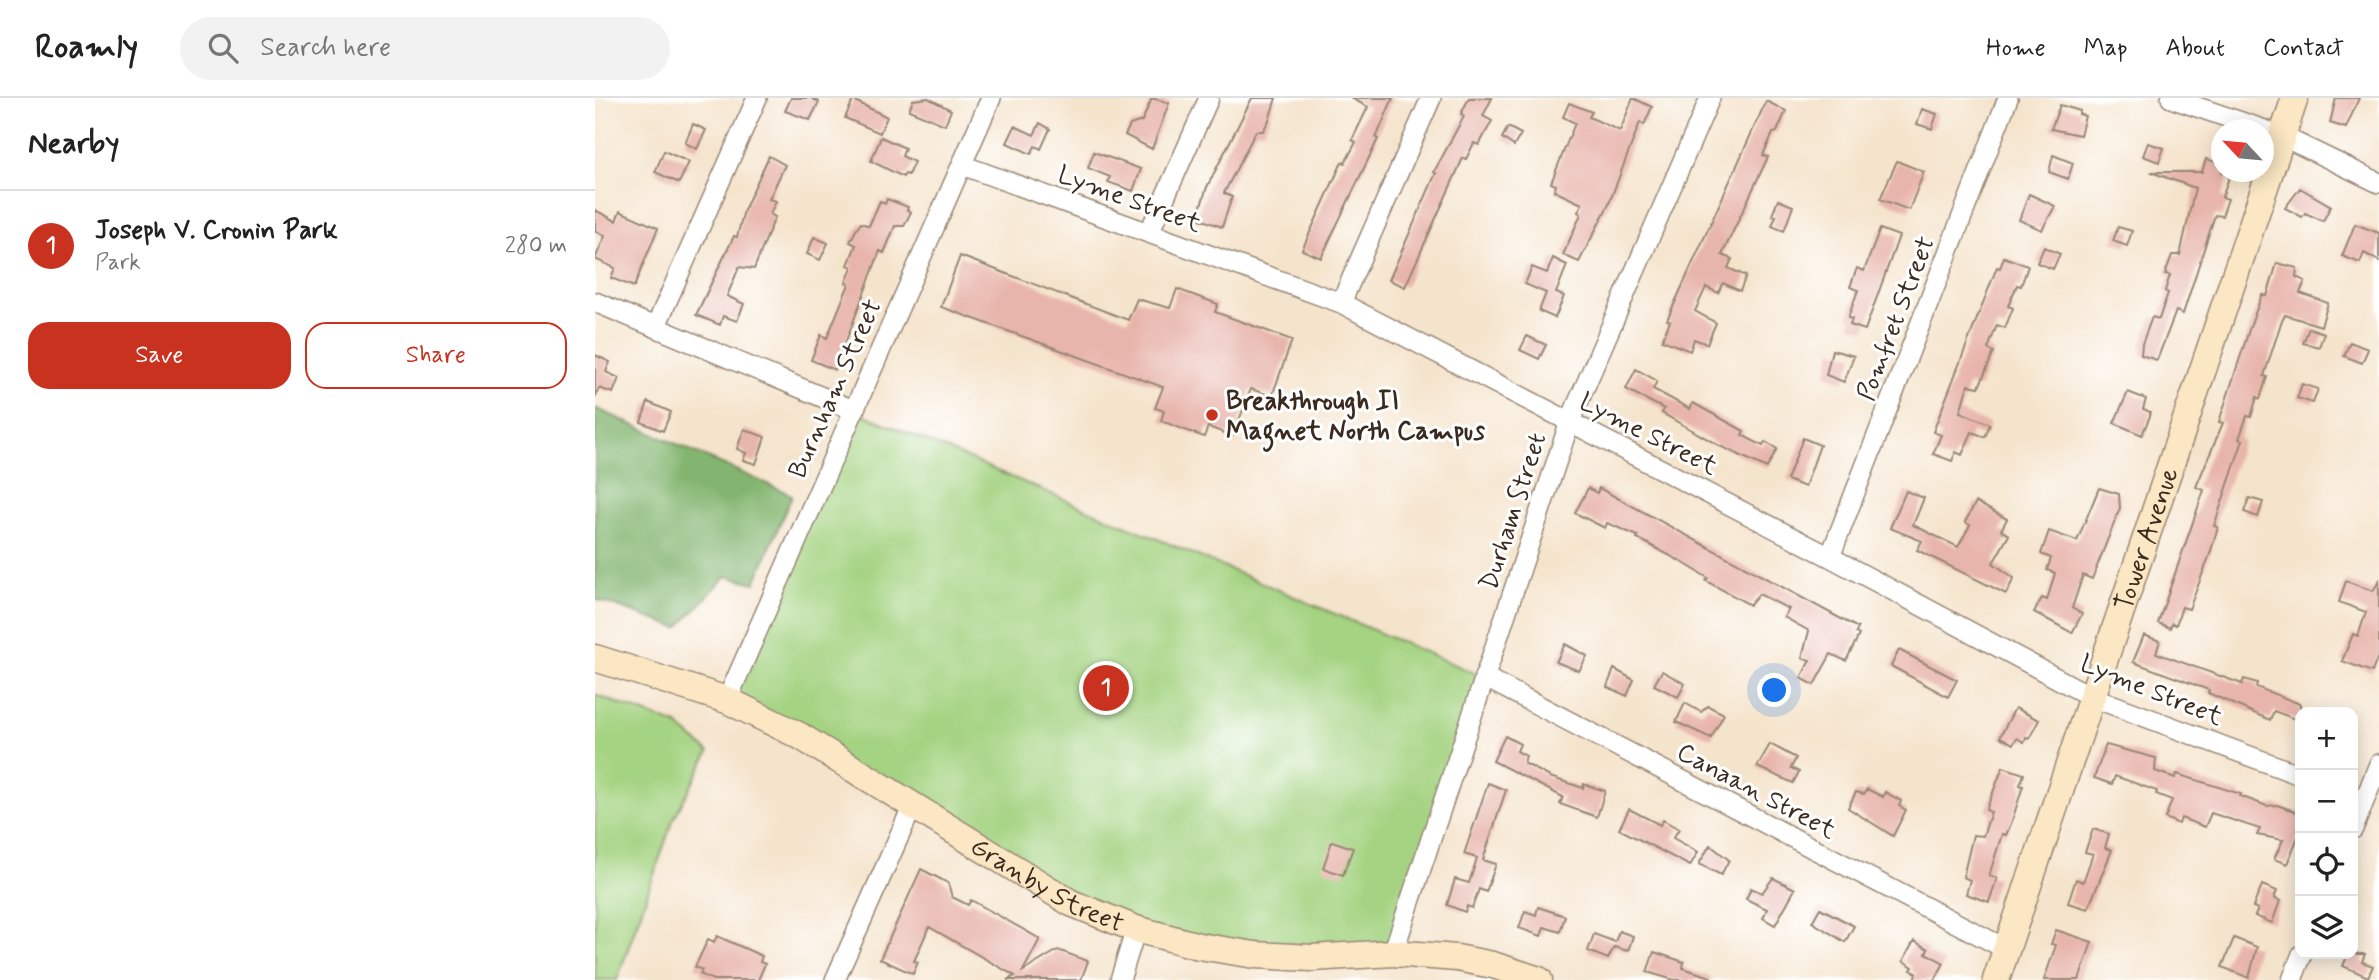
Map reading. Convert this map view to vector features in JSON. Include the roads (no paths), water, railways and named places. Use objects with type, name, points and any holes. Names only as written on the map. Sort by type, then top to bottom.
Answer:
[{"type":"main road","name":"Tower Avenue","points":[[1996,980],[2295,98]]},
{"type":"main road","name":"Granby Street","points":[[595,658],[727,700],[800,736],[1071,903],[1136,929],[1199,946],[1255,955],[1313,958],[1393,953],[1457,958],[1493,965],[1539,980]]},
{"type":"street","points":[[656,326],[757,98]]},
{"type":"street","name":"Burnham Street","points":[[727,700],[991,98]]},
{"type":"street","points":[[1149,233],[1209,98]]},
{"type":"street","points":[[1341,303],[1431,98]]},
{"type":"street","name":"Durham Street","points":[[1393,953],[1570,421],[1710,98]]},
{"type":"street","name":"Pomfret Street","points":[[1830,556],[2008,98]]},
{"type":"street","points":[[2171,98],[2282,136],[2379,183]]},
{"type":"street","name":"Lyme Street","points":[[962,165],[1341,303],[1830,556],[2092,697],[2295,773]]},
{"type":"street","points":[[595,302],[853,410]]},
{"type":"street","name":"Canaan Street","points":[[1484,677],[2006,949]]},
{"type":"street","points":[[2358,817],[2379,764]]},
{"type":"street","points":[[835,980],[913,805]]},
{"type":"street","points":[[1120,980],[1136,929]]},
{"type":"street","points":[[2292,980],[2300,959]]},
{"type":"place","name":"Breakthrough II Magnet North Campus","points":[[1212,415]]},
{"type":"place","name":"Joseph V. Cronin Park","points":[[1106,688]]}]
